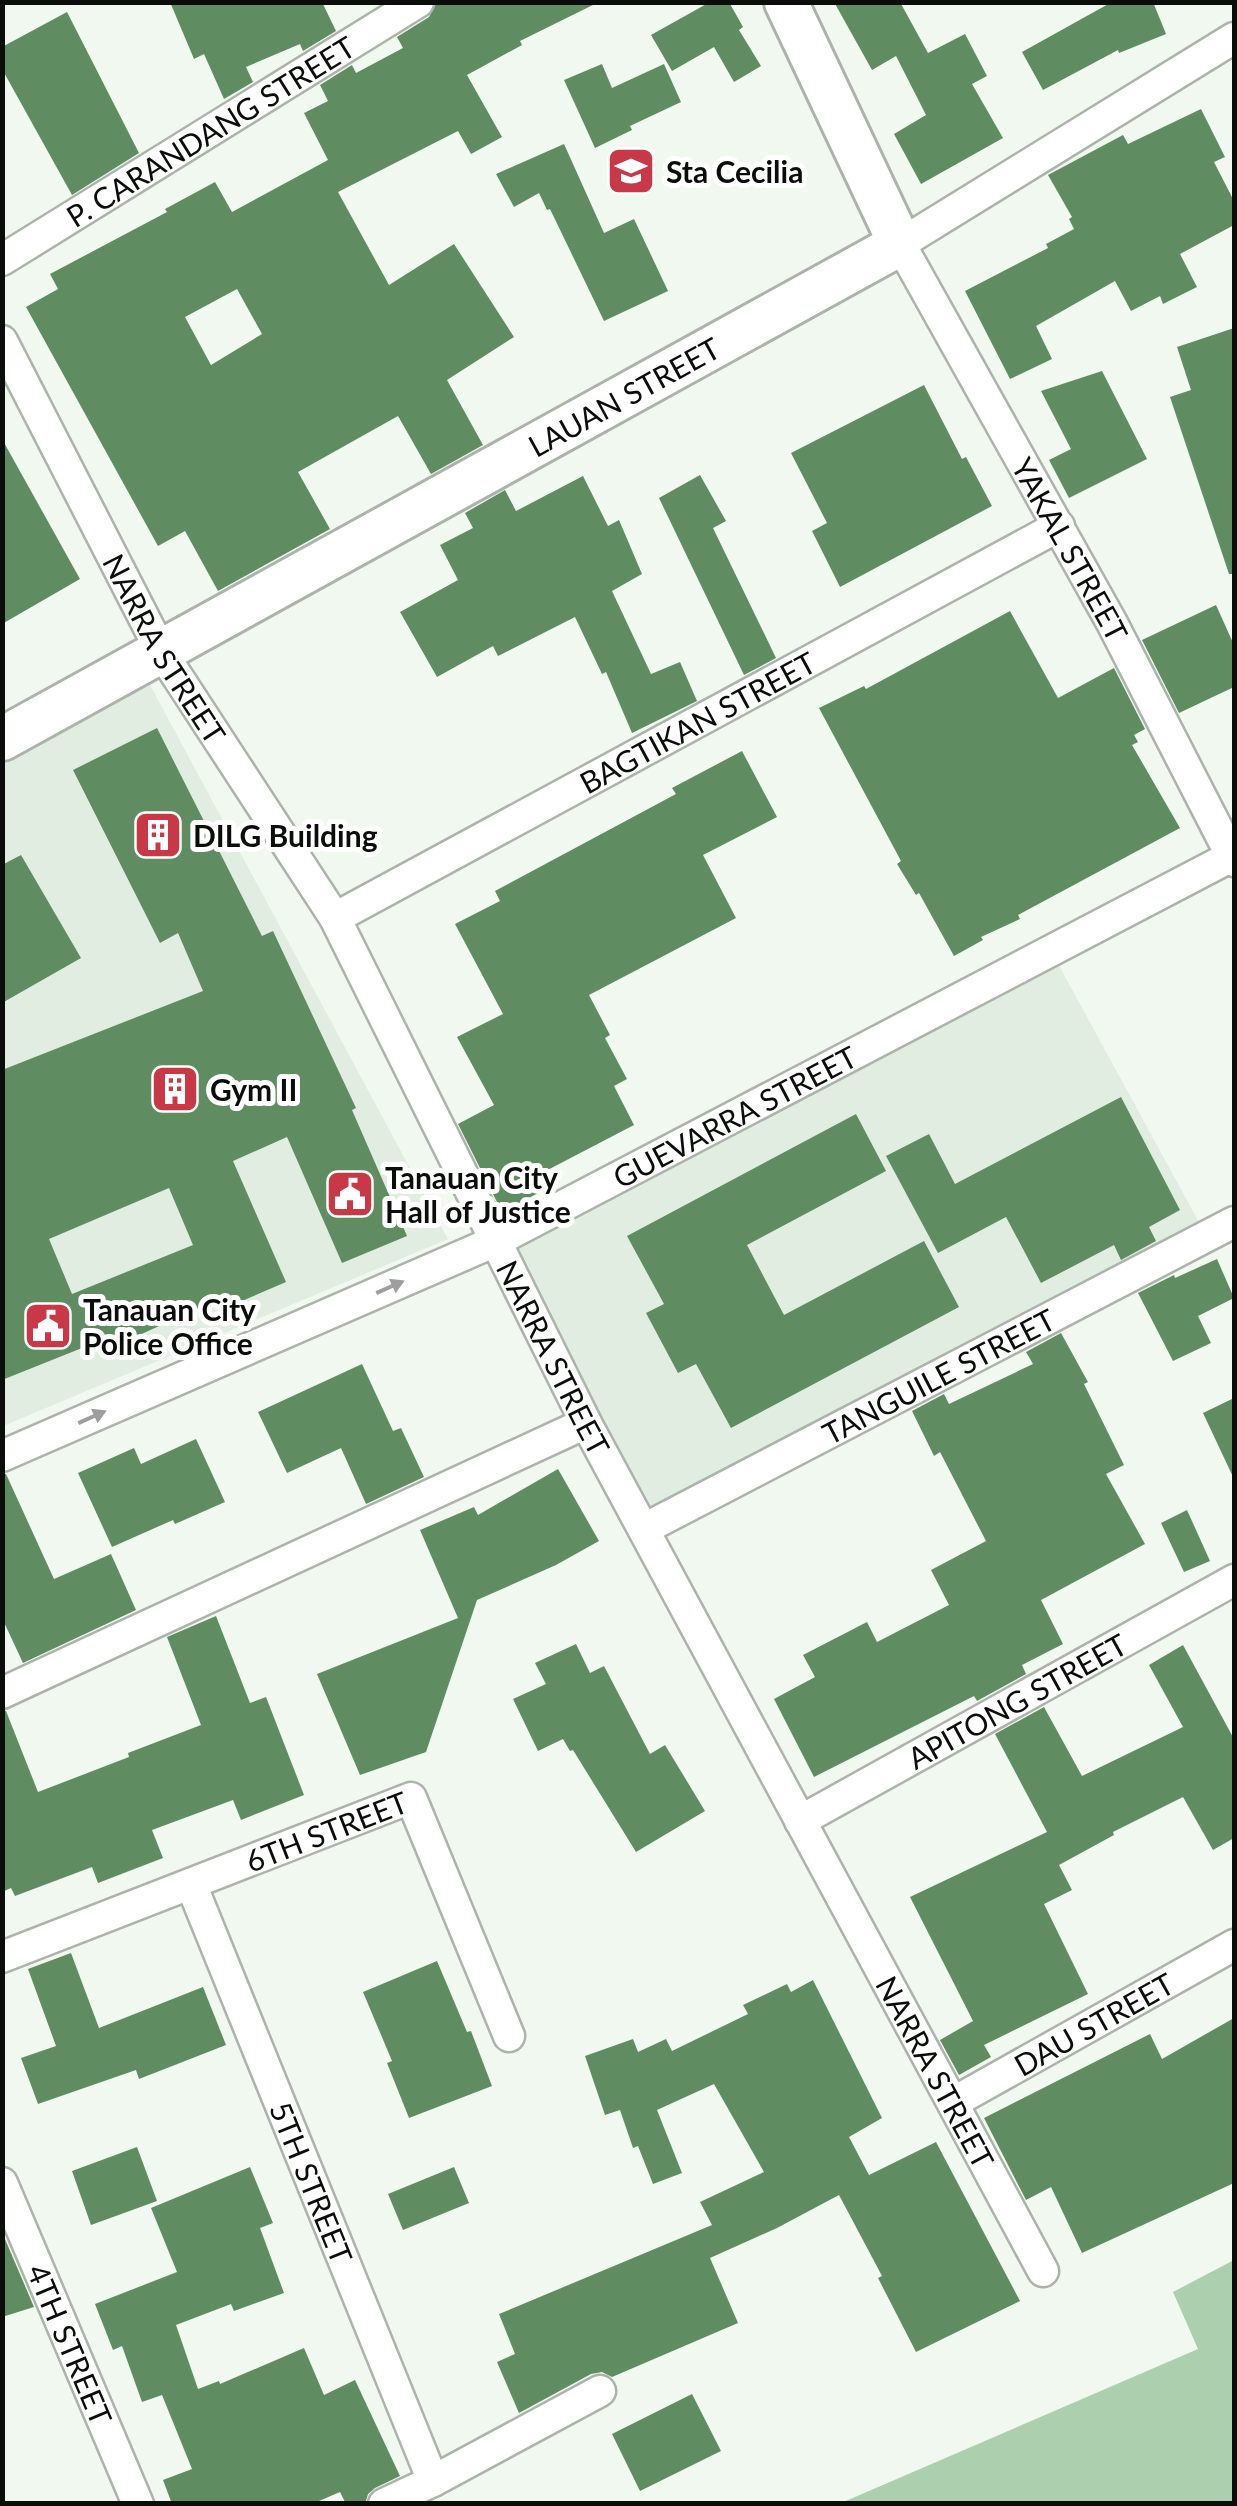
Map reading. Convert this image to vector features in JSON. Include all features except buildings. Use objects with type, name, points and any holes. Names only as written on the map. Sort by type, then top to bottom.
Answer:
[{"type":"street","name":"P. CARANDANG STREET","points":[[2,260],[418,2]]},
{"type":"street","points":[[786,2],[900,244]]},
{"type":"street","name":"LAUAN STREET","points":[[2,738],[900,244],[1234,38]]},
{"type":"street","name":"YAKAL STREET","points":[[900,244],[1059,526],[1234,858]]},
{"type":"street","name":"NARRA STREET","points":[[2,341],[162,653],[335,918],[586,1422],[1043,2271]]},
{"type":"street","name":"BAGTIKAN STREET","points":[[335,918],[1059,526]]},
{"type":"street","name":"GUEVARRA STREET","points":[[2,1456],[498,1240],[1234,858]]},
{"type":"street","name":"TANGUILE STREET","points":[[644,1529],[1234,1222]]},
{"type":"street","points":[[2,1693],[586,1422]]},
{"type":"street","name":"APITONG STREET","points":[[800,1821],[1234,1580]]},
{"type":"street","name":"6TH STREET","points":[[2,1957],[410,1798],[510,2036]]},
{"type":"street","name":"5TH STREET","points":[[191,1884],[433,2481]]},
{"type":"street","name":"DAU STREET","points":[[954,2102],[1234,1945]]},
{"type":"street","name":"4TH STREET","points":[[2,2183],[138,2504]]},
{"type":"street","points":[[384,2504],[600,2391]]},
{"type":"shaded area","points":[[150,685],[448,1239],[3,1426],[3,764]]},
{"type":"shaded area","points":[[1051,951],[1207,1237],[644,1529],[498,1240]]},
{"type":"green space","points":[[1234,2260],[1234,2503],[841,2503],[1198,2349],[1173,2292]]},
{"type":"place","name":"Sta Cecilia","points":[[631,171]]},
{"type":"place","name":"DILG Building","points":[[158,835]]},
{"type":"place","name":"Gym II","points":[[175,1089]]},
{"type":"place","name":"Tanauan City Hall of Justice","points":[[350,1194]]},
{"type":"place","name":"Tanauan City Police Office","points":[[48,1326]]}]
